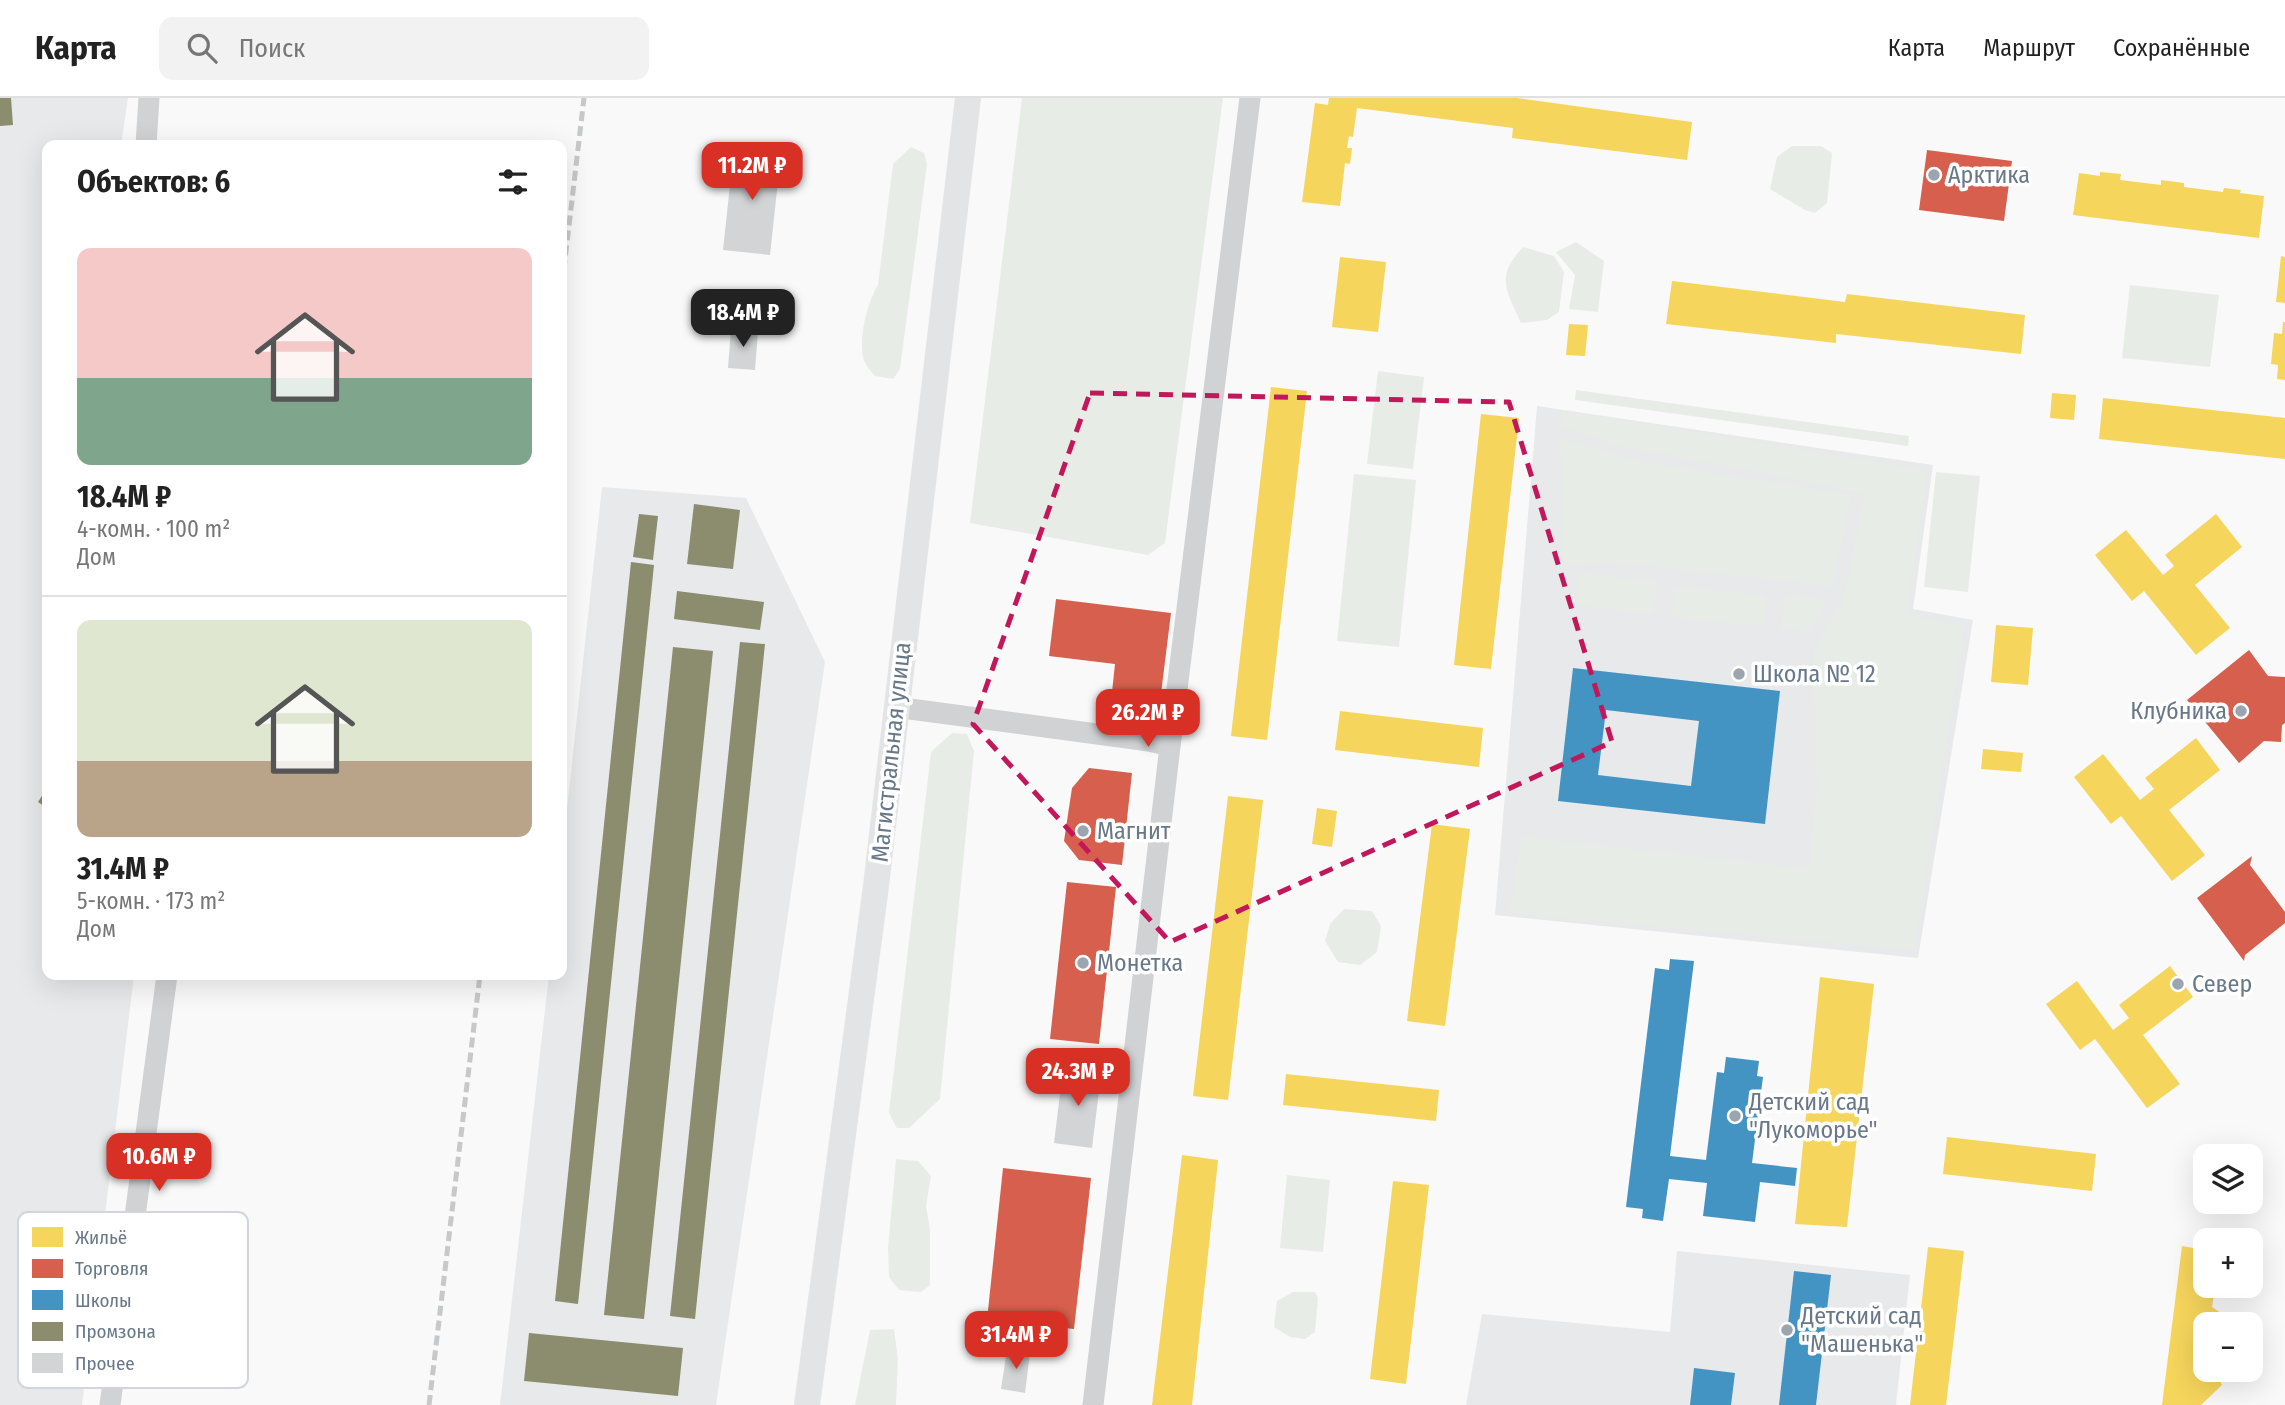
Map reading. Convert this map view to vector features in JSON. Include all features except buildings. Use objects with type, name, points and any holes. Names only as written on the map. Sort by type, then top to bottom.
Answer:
[{"type":"main road","name":"Магистральная улица","points":[[807,1405],[876,886],[968,98]]},
{"type":"street","points":[[146,140],[149,98]]},
{"type":"street","points":[[1093,1405],[1170,746],[1250,98]]},
{"type":"street","points":[[895,707],[1136,739],[1170,746]]},
{"type":"street","points":[[136,1212],[166,980]]},
{"type":"highlighted area","points":[[1090,393],[1509,402],[1612,742],[1170,942],[973,724]]},
{"type":"shaded area","points":[[0,98],[128,98],[122,140],[42,140],[42,980],[133,980],[105,1212],[18,1212],[18,1388],[84,1388],[82,1405],[0,1405]]},
{"type":"shaded area","points":[[1022,98],[1223,98],[1165,543],[1148,555],[970,523]]},
{"type":"shaded area","points":[[1792,146],[1821,146],[1832,153],[1827,203],[1815,213],[1770,189],[1777,157]]},
{"type":"shaded area","points":[[911,147],[924,153],[927,164],[900,369],[893,379],[875,376],[870,370],[864,360],[862,339],[867,310],[878,285],[893,164]]},
{"type":"shaded area","points":[[1576,242],[1604,261],[1598,312],[1569,309],[1575,275],[1556,252]]},
{"type":"shaded area","points":[[1523,247],[1554,256],[1564,272],[1559,312],[1547,320],[1521,323],[1508,292],[1506,275],[1514,257]]},
{"type":"shaded area","points":[[2130,285],[2219,295],[2210,367],[2122,358]]},
{"type":"shaded area","points":[[1378,371],[1424,377],[1413,469],[1367,464]]},
{"type":"shaded area","points":[[1576,390],[1909,436],[1908,446],[1575,400]]},
{"type":"shaded area","name":"Школа № 12","points":[[1537,406],[1933,465],[1913,609],[1973,620],[1918,958],[1495,915]]},
{"type":"shaded area","points":[[1562,410],[1927,471],[1906,615],[1964,626],[1914,950],[1510,913],[1522,837],[1810,867],[1817,789],[1814,649],[1843,602],[1866,493],[1619,445],[1561,425]]},
{"type":"shaded area","points":[[1559,438],[1635,461],[1851,495],[1832,586],[1615,562],[1561,563],[1564,486]]},
{"type":"shaded area","points":[[1936,472],[1980,476],[1968,592],[1924,587]]},
{"type":"shaded area","points":[[1354,474],[1416,480],[1399,647],[1337,641]]},
{"type":"shaded area","points":[[602,487],[746,498],[825,662],[716,1405],[500,1405],[548,980],[567,980],[567,809]]},
{"type":"shaded area","points":[[1580,573],[1657,582],[1653,614],[1577,605]]},
{"type":"shaded area","points":[[1674,587],[1766,596],[1763,626],[1672,617]]},
{"type":"shaded area","points":[[1786,597],[1827,599],[1809,631],[1781,629]]},
{"type":"shaded area","points":[[952,733],[967,734],[974,751],[940,1099],[909,1128],[897,1128],[889,1113],[931,752]]},
{"type":"shaded area","points":[[1344,909],[1372,911],[1381,926],[1377,952],[1360,965],[1338,962],[1325,941],[1330,924]]},
{"type":"shaded area","points":[[896,1159],[918,1161],[931,1176],[926,1206],[930,1229],[930,1285],[921,1292],[899,1290],[889,1277],[888,1248]]},
{"type":"shaded area","points":[[1287,1175],[1330,1180],[1323,1252],[1280,1248]]},
{"type":"shaded area","name":"Детский сад \"Машенька\"","points":[[1677,1251],[1910,1275],[1896,1405],[1466,1405],[1482,1314],[1670,1332]]},
{"type":"shaded area","points":[[1293,1292],[1315,1292],[1318,1298],[1315,1332],[1305,1339],[1290,1337],[1274,1327],[1277,1301]]},
{"type":"shaded area","points":[[894,1329],[898,1359],[896,1405],[855,1405],[870,1330]]},
{"type":"railway","points":[[567,242],[584,98]]},
{"type":"railway","points":[[429,1405],[479,980]]},
{"type":"place","name":"Арктика","points":[[1934,175]]},
{"type":"place","name":"Школа № 12","points":[[1739,674]]},
{"type":"place","name":"Клубника","points":[[2241,711]]},
{"type":"place","name":"Магнит","points":[[1083,831]]},
{"type":"place","name":"Монетка","points":[[1083,963]]},
{"type":"place","name":"Север","points":[[2178,984]]},
{"type":"place","name":"Детский сад \"Лукоморье\"","points":[[1735,1116]]},
{"type":"place","name":"Детский сад \"Машенька\"","points":[[1787,1330]]}]
